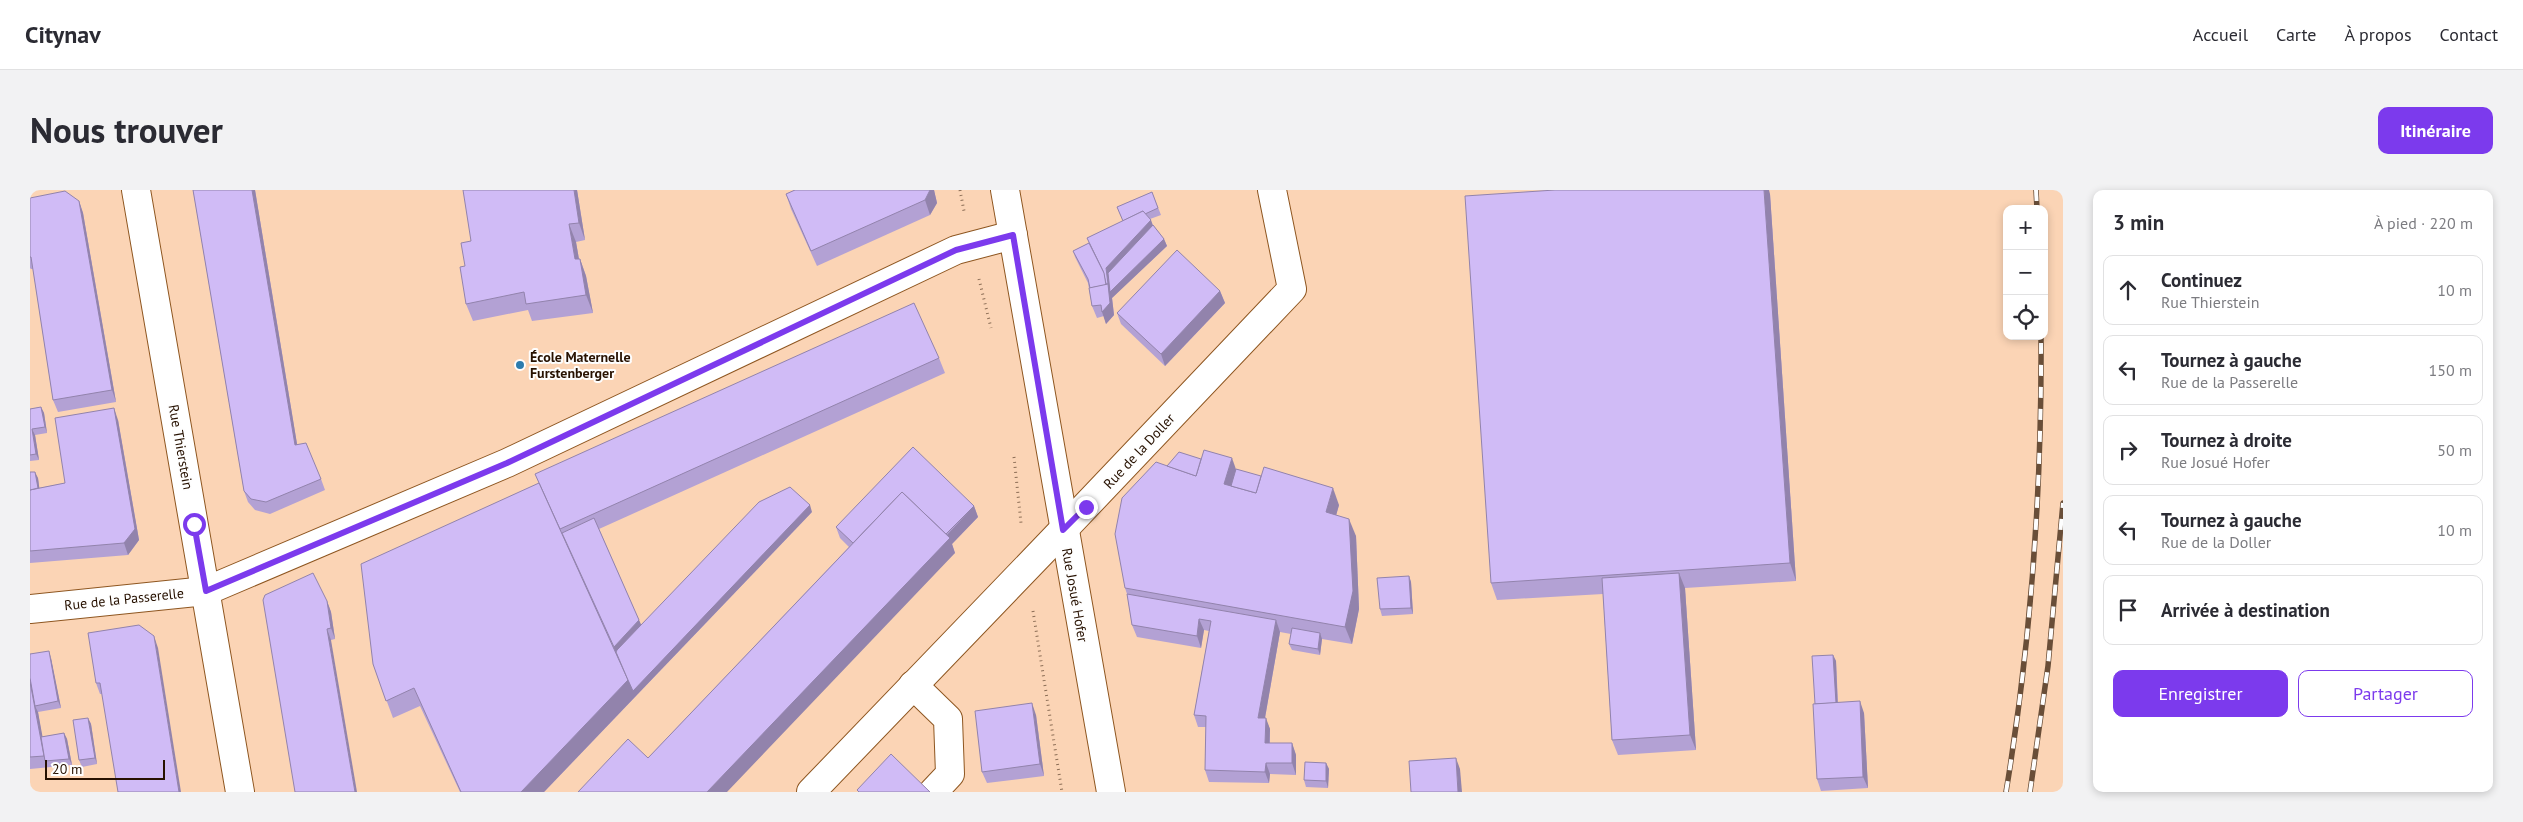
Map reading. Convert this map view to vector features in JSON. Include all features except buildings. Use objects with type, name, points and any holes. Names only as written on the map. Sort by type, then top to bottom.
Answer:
[{"type":"street","name":"Rue Thierstein","points":[[136,190],[240,792]]},
{"type":"street","name":"Rue Josué Hofer","points":[[1005,190],[1110,792]]},
{"type":"street","name":"Rue de la Doller","points":[[811,792],[1292,288],[1272,190]]},
{"type":"street","name":"Rue de la Passerelle","points":[[30,609],[206,591],[507,463],[971,245],[1013,235]]},
{"type":"street","points":[[913,685],[948,719],[950,774],[933,792]]},
{"type":"path","points":[[971,245],[993,336]]},
{"type":"path","points":[[1014,454],[1026,567],[1062,792]]},
{"type":"railway","points":[[2036,190],[2037,205]]},
{"type":"railway","points":[[2006,792],[2022,679],[2033,565],[2037,508],[2041,340]]},
{"type":"railway","points":[[2030,792],[2048,666],[2063,503]]},
{"type":"place","name":"École Maternelle Furstenberger","points":[[520,365]]},
{"type":"route","points":[[194,524],[206,591],[507,463],[956,250],[1013,235],[1063,530],[1086,507]]}]
